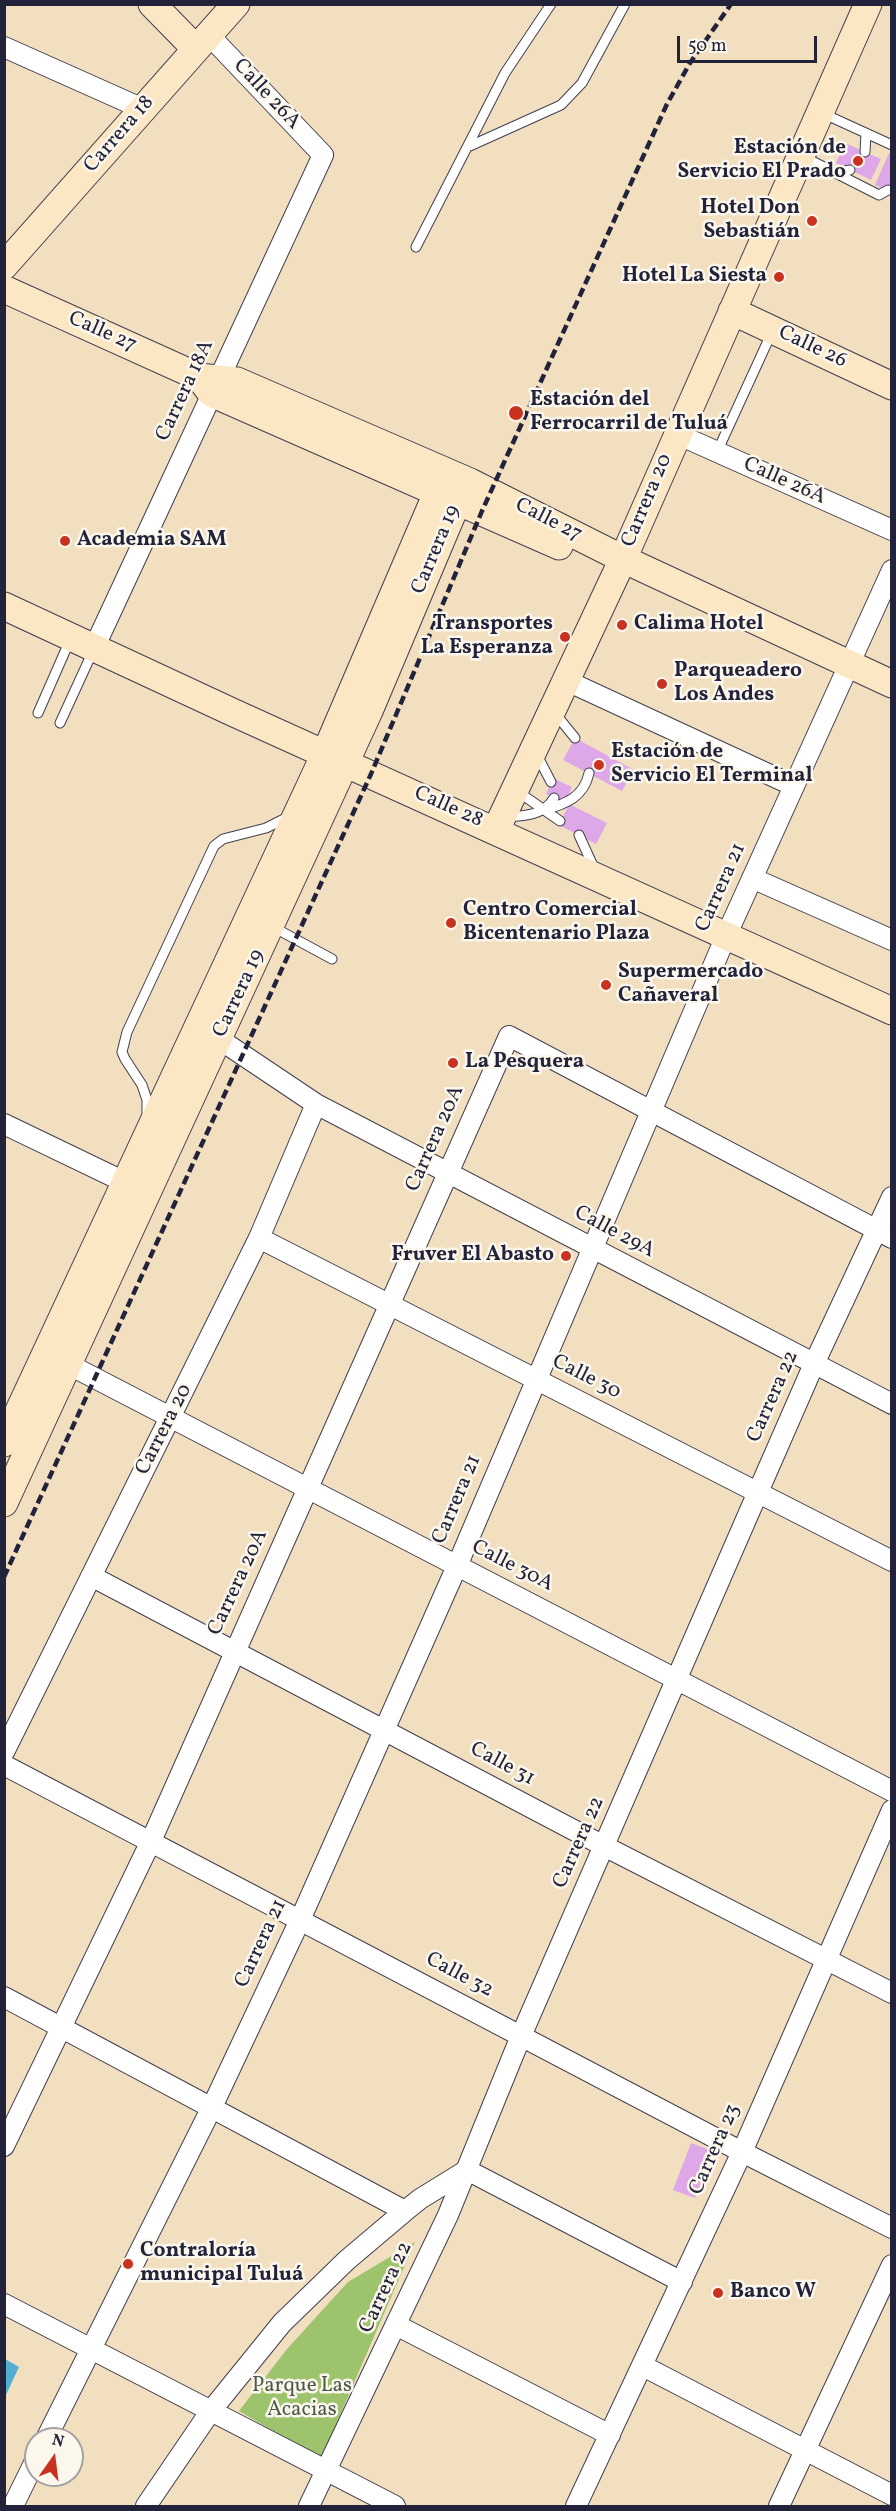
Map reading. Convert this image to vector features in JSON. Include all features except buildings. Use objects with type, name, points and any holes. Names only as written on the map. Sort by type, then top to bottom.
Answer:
[{"type":"main road","name":"Calle 26A","points":[[152,4],[203,42]]},
{"type":"main road","name":"Carrera 18","points":[[4,266],[236,4]]},
{"type":"main road","name":"Carrera 20","points":[[499,824],[620,566],[868,4]]},
{"type":"main road","name":"Calle 27","points":[[4,289],[209,383],[237,381],[620,566],[891,684]]},
{"type":"main road","name":"Calle 26","points":[[732,311],[891,386]]},
{"type":"main road","name":"Carrera 19","points":[[137,1188],[141,1151],[303,803],[374,701],[452,486]]},
{"type":"main road","name":"Calle 28","points":[[4,606],[335,758],[499,824],[598,877],[891,1011]]},
{"type":"main road","name":"Carrera 19","points":[[4,1503],[58,1359],[137,1188],[219,1039],[271,926],[335,758]]},
{"type":"main road","name":"Carrera 19","points":[[4,1443],[58,1359]]},
{"type":"street","name":"Calle 26A","points":[[203,42],[323,155]]},
{"type":"street","points":[[4,47],[142,109]]},
{"type":"street","name":"Carrera 18A","points":[[83,643],[323,155]]},
{"type":"street","name":"Calle 26A","points":[[677,434],[891,530]]},
{"type":"street","name":"Carrera 21","points":[[52,2427],[212,2107],[300,1920],[457,1566],[726,936],[891,570]]},
{"type":"street","points":[[565,680],[794,786]]},
{"type":"street","points":[[752,878],[891,940]]},
{"type":"street","name":"Carrera 20A","points":[[4,2146],[151,1842],[509,1036],[650,1110]]},
{"type":"street","name":"Calle 29A","points":[[219,1039],[316,1104],[891,1404]]},
{"type":"street","name":"Carrera 20","points":[[4,1752],[259,1238],[316,1104]]},
{"type":"street","points":[[650,1110],[884,1234]]},
{"type":"street","points":[[4,1124],[137,1188]]},
{"type":"street","name":"Carrera 22","points":[[309,2506],[467,2170],[521,2036],[814,1364],[884,1234],[891,1197]]},
{"type":"street","name":"Calle 30","points":[[259,1238],[891,1561]]},
{"type":"street","name":"Calle 30A","points":[[58,1359],[891,1791]]},
{"type":"street","name":"Calle 31","points":[[91,1576],[604,1846],[891,1993]]},
{"type":"street","name":"Calle 32","points":[[4,1765],[891,2228]]},
{"type":"street","name":"Carrera 23","points":[[576,2506],[742,2152],[891,1810]]},
{"type":"street","points":[[4,1997],[405,2211]]},
{"type":"street","points":[[146,2506],[210,2412],[282,2323],[347,2260],[405,2211],[467,2170],[682,2282]]},
{"type":"street","points":[[779,2506],[891,2265]]},
{"type":"street","points":[[4,2304],[394,2506]]},
{"type":"street","points":[[396,2325],[610,2435]]},
{"type":"street","points":[[643,2366],[891,2495]]},
{"type":"street","points":[[13,2506],[24,2484]]},
{"type":"lane","points":[[416,247],[511,64],[551,4]]},
{"type":"lane","points":[[470,146],[561,105],[582,83],[625,4]]},
{"type":"lane","points":[[820,112],[891,145]]},
{"type":"lane","points":[[865,152],[866,134]]},
{"type":"lane","points":[[801,156],[879,195],[888,190]]},
{"type":"lane","points":[[834,173],[850,170]]},
{"type":"lane","points":[[717,452],[773,330]]},
{"type":"lane","points":[[842,362],[858,358],[891,375]]},
{"type":"lane","points":[[38,713],[83,643]]},
{"type":"lane","points":[[60,723],[83,643]]},
{"type":"lane","points":[[552,709],[575,738]]},
{"type":"lane","points":[[534,749],[551,782]]},
{"type":"lane","points":[[499,824],[572,800],[582,790],[589,773]]},
{"type":"lane","points":[[515,789],[560,821]]},
{"type":"lane","points":[[544,810],[554,798]]},
{"type":"lane","points":[[141,1151],[148,1114],[147,1100],[142,1085],[124,1059],[122,1052],[127,1032],[214,846],[223,839],[277,824],[289,817],[303,803]]},
{"type":"lane","points":[[579,835],[598,877]]},
{"type":"lane","points":[[271,926],[332,959]]},
{"type":"green space","name":"Parque Las Acacias","points":[[415,2242],[321,2459],[239,2411],[287,2349],[348,2282]]},
{"type":"water","points":[[5,2359],[19,2367],[5,2397]]},
{"type":"railway","points":[[4,1577],[371,774],[482,511],[667,104],[690,63],[731,4]]},
{"type":"place","name":"Estación de Servicio El Prado","points":[[858,161]]},
{"type":"place","name":"Hotel Don Sebastián","points":[[812,221]]},
{"type":"place","name":"Hotel La Siesta","points":[[779,277]]},
{"type":"place","name":"Estación del Ferrocarril de Tuluá","points":[[516,413]]},
{"type":"place","name":"Academia SAM","points":[[65,541]]},
{"type":"place","name":"Calima Hotel","points":[[622,625]]},
{"type":"place","name":"Transportes La Esperanza","points":[[565,637]]},
{"type":"place","name":"Parqueadero Los Andes","points":[[662,684]]},
{"type":"place","name":"Estación de Servicio El Terminal","points":[[599,765]]},
{"type":"place","name":"Centro Comercial Bicentenario Plaza","points":[[451,923]]},
{"type":"place","name":"Supermercado Cañaveral","points":[[606,985]]},
{"type":"place","name":"La Pesquera","points":[[453,1063]]},
{"type":"place","name":"Fruver El Abasto","points":[[566,1256]]},
{"type":"place","name":"Contraloría municipal Tuluá","points":[[128,2264]]},
{"type":"place","name":"Banco W","points":[[718,2293]]}]
